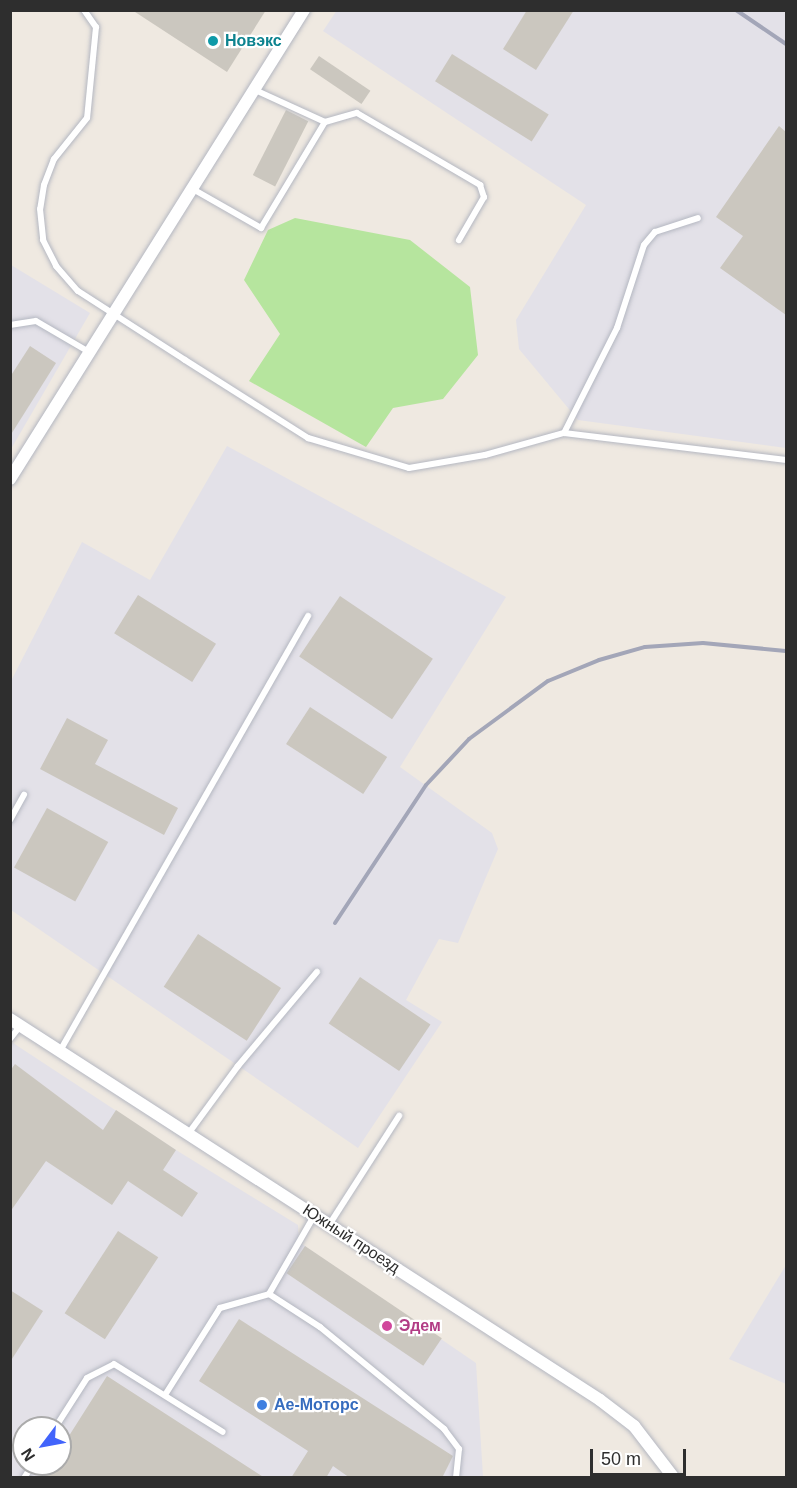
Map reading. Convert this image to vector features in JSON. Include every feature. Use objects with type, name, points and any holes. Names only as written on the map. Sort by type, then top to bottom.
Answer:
[{"type":"street","points":[[10,479],[14,464],[89,352],[304,10]]},
{"type":"street","name":"Южный проезд","points":[[15,1023],[600,1400],[634,1426],[674,1478]]},
{"type":"lane","points":[[84,10],[96,27],[89,109],[87,118],[54,159],[44,185],[40,209],[43,240],[56,266],[78,291],[112,313],[308,438],[355,454],[409,468],[485,455],[564,433],[786,460]]},
{"type":"lane","points":[[253,89],[325,122],[357,113],[480,185],[484,197],[459,240]]},
{"type":"lane","points":[[191,188],[261,228],[325,122]]},
{"type":"lane","points":[[564,433],[617,328],[644,245],[655,232],[698,218]]},
{"type":"lane","points":[[10,325],[36,321],[89,352]]},
{"type":"lane","points":[[59,1051],[308,616]]},
{"type":"lane","points":[[10,820],[24,795]]},
{"type":"lane","points":[[188,1134],[237,1066],[317,972]]},
{"type":"lane","points":[[10,1039],[15,1023]]},
{"type":"lane","points":[[329,1225],[399,1116]]},
{"type":"lane","points":[[165,1395],[220,1308],[269,1294],[314,1215]]},
{"type":"lane","points":[[269,1294],[320,1327],[444,1429],[459,1449],[456,1478]]},
{"type":"lane","points":[[63,1416],[87,1378],[114,1364],[223,1432]]},
{"type":"shaded area","points":[[337,10],[786,11],[786,448],[578,420],[519,349],[516,320],[586,205],[323,31]]},
{"type":"shaded area","points":[[11,265],[90,313],[11,449]]},
{"type":"shaded area","points":[[227,446],[506,597],[400,767],[492,833],[498,849],[458,943],[439,939],[406,1000],[442,1022],[358,1148],[11,910],[10,683],[82,542],[150,580]]},
{"type":"shaded area","points":[[10,1041],[176,1150],[298,1225],[299,1242],[476,1363],[483,1477],[11,1477]]},
{"type":"shaded area","points":[[786,1265],[786,1384],[729,1359]]},
{"type":"green space","points":[[295,218],[410,240],[470,287],[478,355],[443,399],[393,408],[366,447],[249,381],[280,334],[244,280],[268,230]]},
{"type":"building","name":"Новэкс","points":[[132,10],[266,10],[227,72]]},
{"type":"building","points":[[527,10],[574,10],[536,70],[503,49]]},
{"type":"building","points":[[452,54],[549,114],[532,142],[435,81]]},
{"type":"building","points":[[319,56],[370,91],[361,104],[310,69]]},
{"type":"building","points":[[286,110],[308,121],[275,186],[253,175]]},
{"type":"building","points":[[779,126],[786,132],[786,315],[720,268],[743,236],[716,217]]},
{"type":"building","points":[[30,346],[56,363],[10,436],[10,377]]},
{"type":"building","points":[[138,595],[216,644],[192,682],[114,633]]},
{"type":"building","points":[[340,596],[433,659],[392,719],[299,657]]},
{"type":"building","points":[[310,707],[387,757],[363,794],[286,744]]},
{"type":"building","points":[[67,718],[108,740],[95,764],[178,808],[164,835],[40,769]]},
{"type":"building","points":[[47,808],[108,842],[75,901],[14,867]]},
{"type":"building","points":[[198,934],[281,988],[247,1041],[164,987]]},
{"type":"building","points":[[360,977],[430,1025],[399,1071],[329,1023]]},
{"type":"building","points":[[15,1064],[103,1130],[116,1110],[176,1150],[163,1170],[198,1193],[182,1217],[128,1181],[112,1205],[46,1161],[10,1212],[10,1071]]},
{"type":"building","points":[[118,1231],[158,1257],[105,1339],[65,1313]]},
{"type":"building","points":[[305,1246],[442,1338],[423,1366],[287,1273]]},
{"type":"building","points":[[10,1290],[43,1311],[10,1362]]},
{"type":"building","points":[[239,1319],[453,1456],[442,1478],[350,1478],[333,1466],[326,1478],[291,1478],[308,1451],[199,1381]]},
{"type":"building","points":[[107,1376],[265,1478],[42,1478],[43,1476],[72,1476],[72,1431]]},
{"type":"railway","points":[[736,10],[786,44]]},
{"type":"railway","points":[[335,923],[426,785],[469,739],[548,681],[599,660],[645,647],[703,643],[786,651]]},
{"type":"place","name":"Новэкс","points":[[213,41]]},
{"type":"place","name":"Эдем","points":[[387,1326]]},
{"type":"place","name":"Ае-Моторс","points":[[262,1405]]}]
